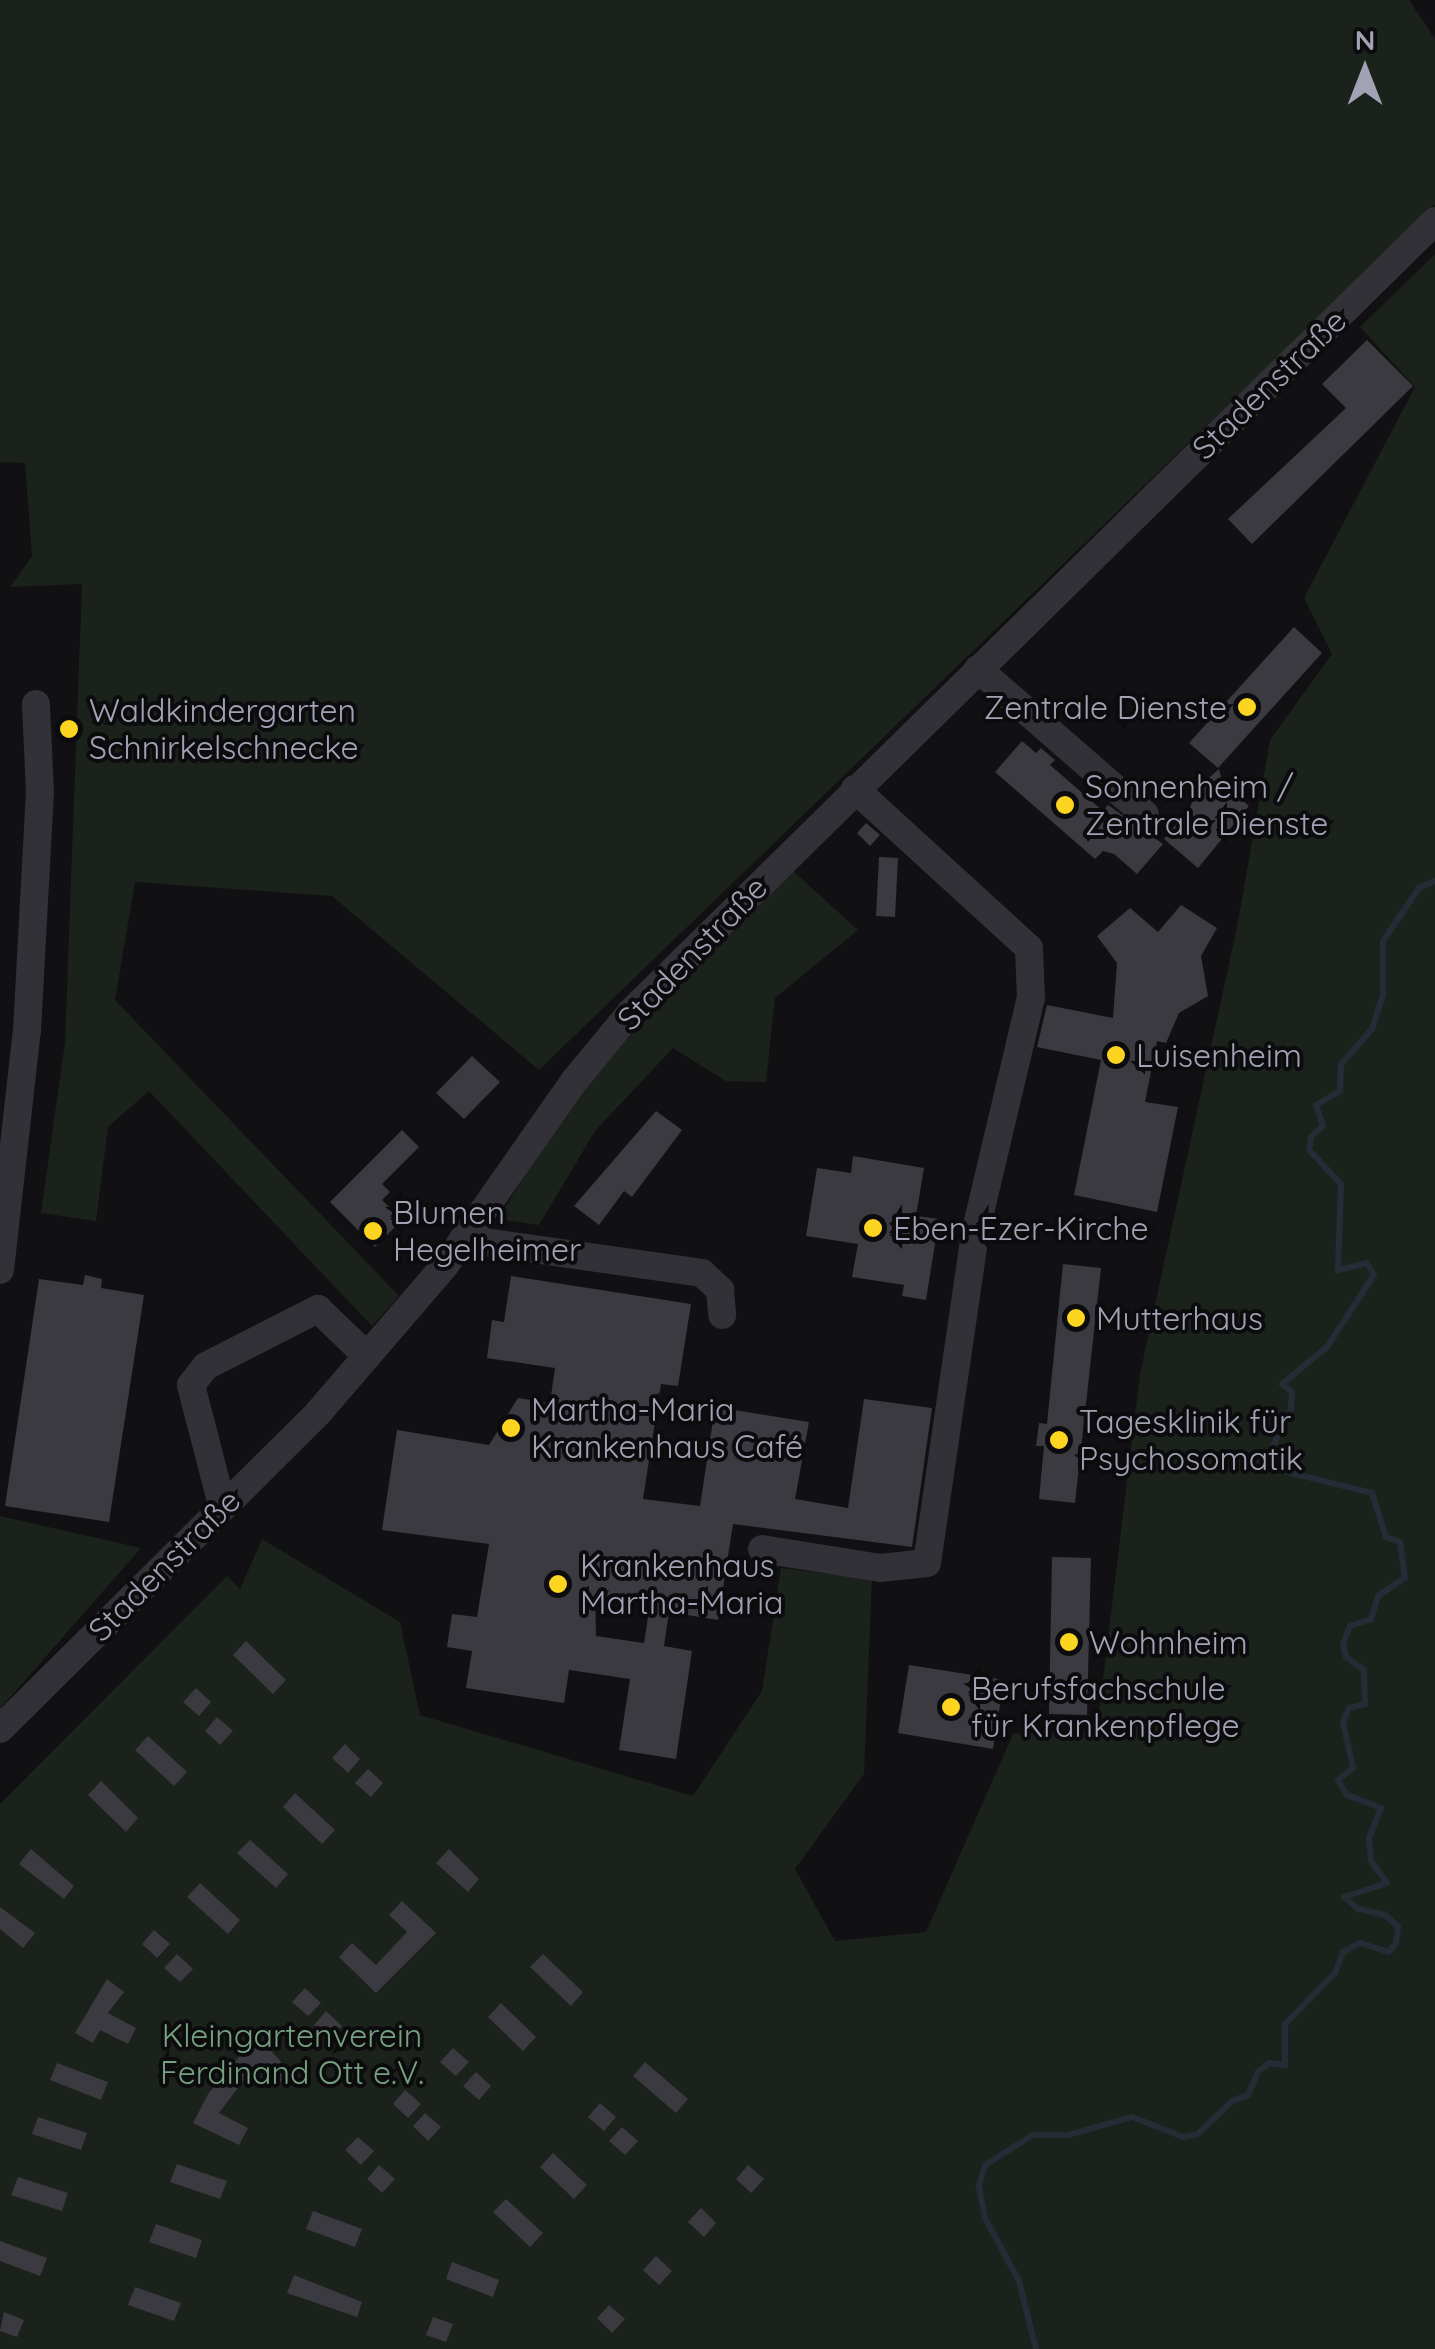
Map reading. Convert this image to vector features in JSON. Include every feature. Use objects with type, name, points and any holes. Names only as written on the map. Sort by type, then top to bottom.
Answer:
[{"type":"street","name":"Stadenstraße","points":[[0,1730],[318,1413],[463,1239],[631,1012],[1435,222]]},
{"type":"street","points":[[978,669],[1145,814]]},
{"type":"street","points":[[0,1270],[28,1016],[40,793],[36,704]]},
{"type":"street","points":[[762,1548],[880,1568],[927,1563],[975,1234],[1031,998],[1029,948],[855,789]]},
{"type":"street","points":[[463,1239],[702,1273],[720,1290],[722,1314]]},
{"type":"street","points":[[222,1505],[191,1385],[206,1366],[318,1309],[367,1356]]},
{"type":"green space","points":[[0,0],[1409,0],[1435,39],[1435,205],[539,1070],[332,896],[135,882],[115,1000],[399,1296],[372,1326],[149,1091],[108,1127],[96,1221],[41,1213],[65,1042],[82,584],[10,587],[32,556],[25,463],[0,462]]},
{"type":"green space","name":"Kleingartenverein Ferdinand Ott e.V.","points":[[1435,254],[1435,2349],[0,2349],[0,1804],[227,1576],[240,1589],[262,1539],[400,1622],[420,1715],[693,1796],[762,1691],[781,1568],[872,1579],[864,1774],[795,1869],[835,1941],[926,1932],[1013,1734],[1097,1729],[1140,1374],[1237,927],[1270,740],[1332,654],[1304,598],[1415,387],[1360,327]]},
{"type":"green space","points":[[793,871],[858,930],[775,998],[766,1082],[726,1081],[673,1048],[595,1131],[539,1225],[498,1219],[579,1088]]},
{"type":"green space","points":[[0,1516],[141,1548],[0,1709]]},
{"type":"building","points":[[1367,340],[1413,386],[1252,544],[1228,519],[1346,408],[1322,384]]},
{"type":"building","name":"Zentrale Dienste","points":[[1294,627],[1322,653],[1218,768],[1189,743]]},
{"type":"building","name":"Sonnenheim / Zentrale Dienste","points":[[1022,741],[1036,753],[1041,748],[1055,760],[1050,765],[1103,811],[1108,805],[1163,844],[1137,874],[1114,854],[1103,851],[1095,859],[995,772]]},
{"type":"building","points":[[1219,769],[1223,784],[1249,806],[1198,868],[1164,839],[1190,808],[1196,789]]},
{"type":"building","points":[[866,823],[880,835],[870,846],[857,833]]},
{"type":"building","points":[[879,857],[898,858],[895,917],[876,916]]},
{"type":"building","name":"Luisenheim","points":[[1181,905],[1217,928],[1201,956],[1208,996],[1179,1013],[1166,1043],[1157,1041],[1145,1102],[1178,1107],[1157,1212],[1074,1195],[1101,1060],[1037,1047],[1047,1005],[1113,1018],[1117,963],[1097,936],[1130,908],[1158,932]]},
{"type":"building","points":[[472,1056],[500,1082],[464,1119],[436,1093]]},
{"type":"building","points":[[656,1111],[682,1130],[632,1197],[624,1191],[599,1225],[574,1206]]},
{"type":"building","points":[[402,1130],[419,1147],[382,1184],[390,1192],[382,1200],[402,1220],[375,1247],[330,1202]]},
{"type":"building","name":"Eben-Ezer-Kirche","points":[[853,1156],[924,1168],[916,1216],[939,1219],[926,1300],[902,1296],[904,1285],[852,1277],[858,1244],[806,1236],[817,1168],[851,1173]]},
{"type":"building","points":[[1063,1264],[1101,1268],[1075,1503],[1039,1499],[1044,1446],[1036,1446],[1039,1423],[1047,1424]]},
{"type":"building","points":[[85,1275],[102,1279],[101,1288],[144,1295],[109,1522],[5,1506],[39,1279],[83,1285]]},
{"type":"building","points":[[511,1276],[691,1304],[678,1386],[661,1384],[643,1499],[700,1506],[715,1407],[809,1422],[795,1499],[848,1508],[864,1399],[932,1408],[912,1547],[733,1524],[718,1620],[669,1612],[664,1646],[692,1651],[676,1759],[619,1750],[630,1679],[569,1670],[564,1703],[466,1688],[472,1651],[447,1647],[452,1614],[477,1617],[489,1544],[382,1530],[397,1430],[489,1445],[518,1398],[550,1403],[555,1368],[487,1358],[492,1320],[504,1322]],"holes":[[[595,1595],[650,1604],[644,1643],[596,1636]]]},
{"type":"building","name":"Wohnheim","points":[[1052,1557],[1091,1558],[1087,1715],[1049,1714]]},
{"type":"building","points":[[246,1641],[286,1680],[273,1694],[233,1655]]},
{"type":"building","name":"Berufsfachschule für Krankenpflege","points":[[909,1665],[1004,1680],[993,1749],[898,1733]]},
{"type":"building","points":[[196,1688],[211,1702],[199,1716],[183,1702]]},
{"type":"building","points":[[217,1717],[233,1731],[220,1745],[205,1731]]},
{"type":"building","points":[[148,1736],[187,1772],[174,1786],[135,1750]]},
{"type":"building","points":[[345,1744],[360,1759],[348,1773],[332,1758]]},
{"type":"building","points":[[368,1769],[383,1783],[371,1797],[355,1783]]},
{"type":"building","points":[[101,1781],[138,1818],[126,1832],[88,1795]]},
{"type":"building","points":[[295,1793],[335,1830],[322,1844],[283,1807]]},
{"type":"building","points":[[250,1840],[288,1874],[276,1888],[237,1853]]},
{"type":"building","points":[[31,1849],[74,1886],[64,1899],[19,1864]]},
{"type":"building","points":[[449,1849],[479,1879],[468,1892],[436,1863]]},
{"type":"building","points":[[200,1883],[240,1920],[228,1934],[187,1897]]},
{"type":"building","points":[[402,1901],[436,1933],[376,1993],[339,1957],[352,1943],[376,1965],[407,1932],[389,1915]]},
{"type":"building","points":[[0,1907],[35,1933],[23,1948],[0,1929]]},
{"type":"building","points":[[154,1930],[170,1944],[157,1958],[142,1944]]},
{"type":"building","points":[[177,1954],[193,1969],[180,1982],[164,1968]]},
{"type":"building","points":[[543,1954],[583,1992],[571,2006],[530,1967]]},
{"type":"building","points":[[107,1979],[124,1992],[108,2013],[136,2028],[128,2044],[100,2030],[93,2043],[75,2033]]},
{"type":"building","points":[[305,1988],[321,2003],[308,2016],[292,2002]]},
{"type":"building","points":[[501,2003],[536,2037],[523,2051],[488,2017]]},
{"type":"building","points":[[326,2011],[342,2026],[329,2040],[314,2025]]},
{"type":"building","points":[[257,2035],[290,2072],[277,2086],[255,2065],[219,2113],[248,2128],[239,2145],[193,2123],[208,2094]]},
{"type":"building","points":[[453,2048],[469,2062],[456,2076],[440,2062]]},
{"type":"building","points":[[645,2062],[688,2099],[676,2113],[633,2076]]},
{"type":"building","points":[[57,2063],[108,2082],[101,2100],[50,2080]]},
{"type":"building","points":[[476,2072],[491,2086],[479,2100],[463,2086]]},
{"type":"building","points":[[405,2090],[421,2104],[408,2118],[393,2104]]},
{"type":"building","points":[[600,2103],[616,2117],[604,2131],[588,2117]]},
{"type":"building","points":[[425,2113],[441,2127],[428,2141],[413,2126]]},
{"type":"building","points":[[38,2117],[87,2133],[81,2150],[32,2134]]},
{"type":"building","points":[[622,2127],[638,2141],[625,2155],[609,2141]]},
{"type":"building","points":[[358,2137],[374,2151],[361,2165],[345,2150]]},
{"type":"building","points":[[553,2153],[587,2185],[574,2199],[540,2167]]},
{"type":"building","points":[[177,2164],[227,2181],[220,2199],[170,2182]]},
{"type":"building","points":[[379,2165],[395,2179],[382,2193],[367,2179]]},
{"type":"building","points":[[748,2165],[764,2179],[751,2193],[736,2179]]},
{"type":"building","points":[[18,2177],[68,2193],[62,2211],[11,2195]]},
{"type":"building","points":[[506,2199],[543,2233],[530,2247],[493,2212]]},
{"type":"building","points":[[701,2208],[716,2223],[704,2237],[688,2222]]},
{"type":"building","points":[[313,2211],[362,2229],[355,2247],[306,2229]]},
{"type":"building","points":[[156,2224],[202,2240],[196,2258],[149,2242]]},
{"type":"building","points":[[0,2241],[47,2258],[40,2276],[0,2261]]},
{"type":"building","points":[[656,2256],[672,2271],[659,2285],[643,2270]]},
{"type":"building","points":[[452,2262],[499,2280],[493,2297],[446,2279]]},
{"type":"building","points":[[294,2275],[362,2302],[357,2317],[287,2293]]},
{"type":"building","points":[[135,2287],[181,2303],[174,2321],[128,2305]]},
{"type":"building","points":[[609,2305],[625,2319],[612,2333],[597,2318]]},
{"type":"building","points":[[4,2312],[24,2320],[17,2337],[0,2331]]},
{"type":"building","points":[[433,2317],[453,2324],[446,2342],[426,2335]]},
{"type":"waterway","points":[[1036,2349],[1019,2281],[985,2218],[979,2186],[985,2165],[1033,2135],[1068,2135],[1132,2117],[1183,2137],[1198,2134],[1232,2101],[1248,2095],[1258,2072],[1269,2063],[1285,2065],[1285,2024],[1335,1973],[1343,1952],[1360,1943],[1389,1952],[1396,1943],[1398,1927],[1385,1915],[1358,1909],[1344,1897],[1387,1883],[1371,1861],[1369,1838],[1381,1808],[1347,1795],[1338,1780],[1353,1768],[1343,1722],[1349,1708],[1365,1704],[1364,1670],[1346,1657],[1343,1644],[1350,1626],[1371,1619],[1378,1596],[1405,1578],[1400,1542],[1386,1537],[1372,1493],[1283,1471],[1271,1450],[1291,1409],[1292,1392],[1282,1384],[1327,1347],[1374,1275],[1367,1263],[1338,1270],[1341,1184],[1309,1150],[1311,1137],[1323,1126],[1316,1105],[1340,1091],[1341,1064],[1372,1029],[1383,995],[1383,941],[1419,888],[1435,881]]},
{"type":"place","name":"Zentrale Dienste","points":[[1247,707]]},
{"type":"place","name":"Waldkindergarten Schnirkelschnecke","points":[[69,729]]},
{"type":"place","name":"Sonnenheim / Zentrale Dienste","points":[[1065,805]]},
{"type":"place","name":"Luisenheim","points":[[1116,1055]]},
{"type":"place","name":"Eben-Ezer-Kirche","points":[[873,1228]]},
{"type":"place","name":"Blumen Hegelheimer","points":[[373,1231]]},
{"type":"place","name":"Mutterhaus","points":[[1076,1318]]},
{"type":"place","name":"Martha-Maria Krankenhaus Café","points":[[511,1428]]},
{"type":"place","name":"Tagesklinik für Psychosomatik","points":[[1059,1440]]},
{"type":"place","name":"Krankenhaus Martha-Maria","points":[[558,1584]]},
{"type":"place","name":"Wohnheim","points":[[1069,1642]]},
{"type":"place","name":"Berufsfachschule für Krankenpflege","points":[[951,1707]]}]
